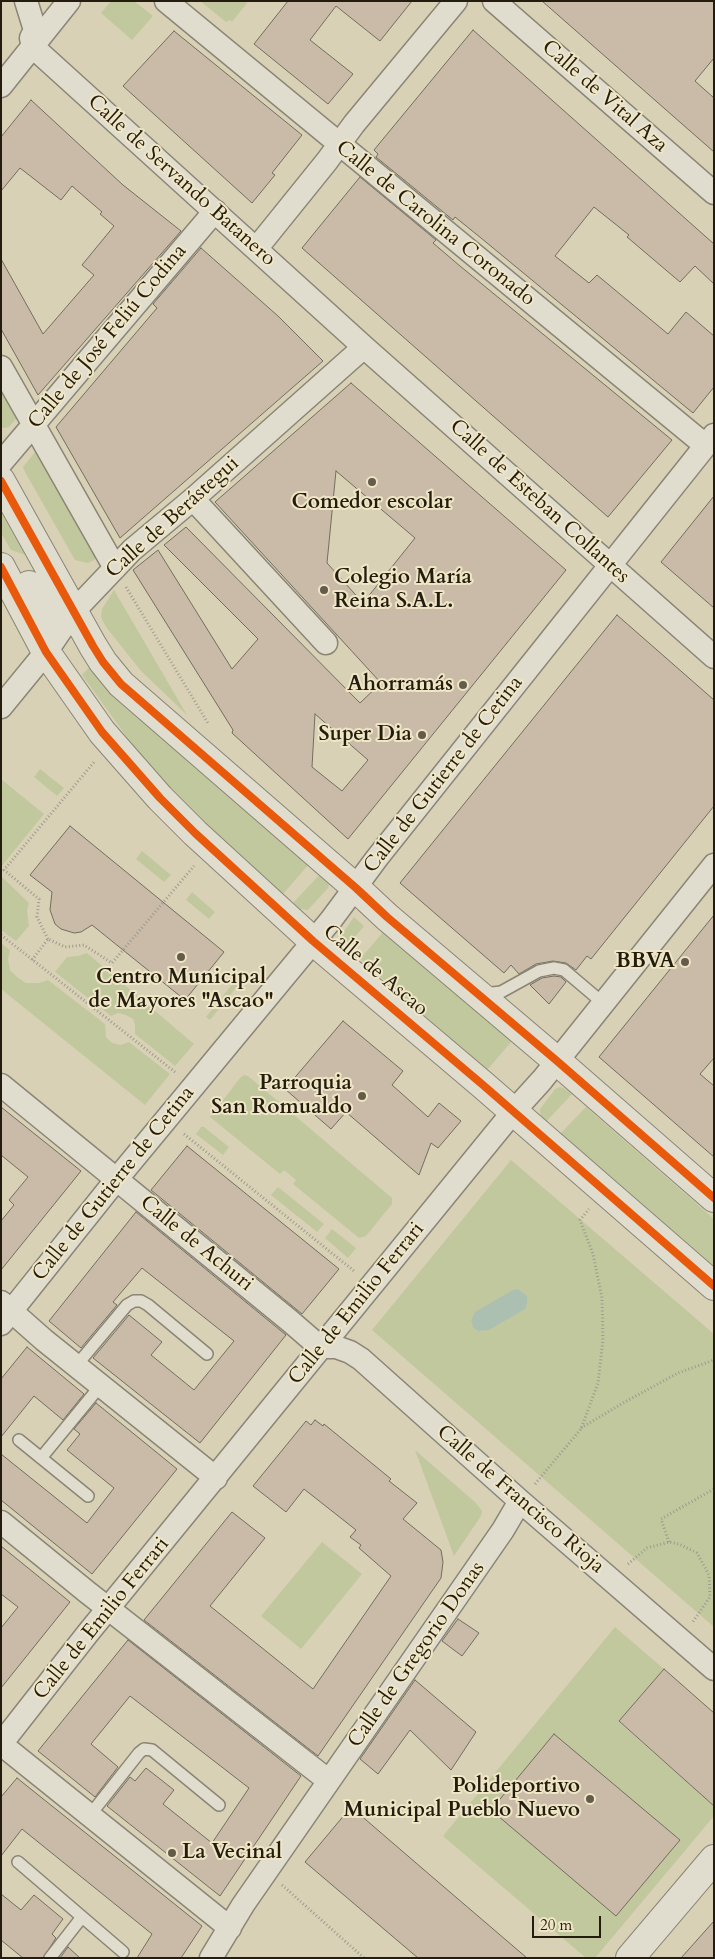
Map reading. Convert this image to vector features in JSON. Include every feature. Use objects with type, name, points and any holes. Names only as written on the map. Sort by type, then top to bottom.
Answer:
[{"type":"street","points":[[26,1],[35,30],[31,38],[33,47]]},
{"type":"street","points":[[1,86],[69,1]]},
{"type":"street","name":"Calle de Carolina Coronado","points":[[166,1],[339,145],[709,440]]},
{"type":"street","points":[[256,249],[456,1]]},
{"type":"street","name":"Calle de Vital Aza","points":[[494,1],[714,193]]},
{"type":"street","name":"Calle de Servando Batanero","points":[[33,47],[364,348]]},
{"type":"street","name":"Calle de José Feliú Codina","points":[[1,463],[215,211]]},
{"type":"street","name":"Calle de Berástegui","points":[[1,708],[46,652],[74,611],[132,550],[193,499],[364,348]]},
{"type":"street","name":"Calle de Esteban Collantes","points":[[364,348],[714,657]]},
{"type":"street","points":[[1,367],[115,568]]},
{"type":"street","name":"Calle de Gutierre de Cetina","points":[[5,1312],[166,1120],[356,888],[377,858],[709,440]]},
{"type":"street","points":[[1,480],[102,662],[121,684],[387,917],[557,1061],[714,1198]]},
{"type":"street","points":[[193,499],[326,643]]},
{"type":"street","points":[[1,560],[20,569],[45,613],[51,617],[60,617],[74,611]]},
{"type":"street","name":"Calle de Ascao","points":[[1,567],[46,652],[110,742],[160,798],[312,942],[513,1112],[714,1286]]},
{"type":"street","name":"Calle de Emilio Ferrari","points":[[1,1744],[320,1347],[557,1061],[714,865]]},
{"type":"street","name":"Calle de Achuri","points":[[1,1085],[320,1347]]},
{"type":"street","points":[[5,1312],[101,1385],[216,1478]]},
{"type":"street","name":"Calle de Francisco Rioja","points":[[320,1347],[336,1347],[350,1352],[361,1359],[520,1501],[714,1669]]},
{"type":"street","name":"Calle de Gregorio Donas","points":[[211,1958],[329,1781],[503,1530],[520,1501]]},
{"type":"street","points":[[1,1522],[329,1781]]},
{"type":"street","points":[[1,1744],[230,1928]]},
{"type":"street","points":[[630,1958],[714,1859]]},
{"type":"lane","points":[[477,994],[501,992],[539,971],[554,968],[564,970],[603,1003]]},
{"type":"lane","points":[[76,1366],[127,1305],[134,1301],[141,1301],[148,1305],[207,1354]]},
{"type":"lane","points":[[41,1458],[101,1385]]},
{"type":"lane","points":[[20,1440],[88,1496]]},
{"type":"lane","points":[[90,1815],[144,1749],[152,1750],[219,1805]]},
{"type":"lane","points":[[18,1862],[123,1952]]},
{"type":"lane","points":[[50,1958],[82,1917]]},
{"type":"path","points":[[115,568],[217,739],[208,759]]},
{"type":"path","points":[[110,742],[4,870],[39,899],[36,917],[48,939],[65,947],[84,945],[112,963],[210,847]]},
{"type":"path","points":[[1,936],[193,1087]]},
{"type":"path","points":[[32,960],[48,939]]},
{"type":"path","points":[[166,1120],[371,1285]]},
{"type":"path","points":[[581,1429],[598,1383],[603,1340],[602,1298],[593,1254],[580,1220],[603,1190]]},
{"type":"path","points":[[520,1501],[581,1429],[623,1403],[678,1373],[714,1360]]},
{"type":"path","points":[[669,1542],[661,1520],[714,1489]]},
{"type":"path","points":[[612,1580],[647,1548],[669,1542],[679,1544],[696,1553],[709,1575],[710,1596],[699,1615],[679,1638]]},
{"type":"path","points":[[267,1872],[364,1958]]},
{"type":"green space","points":[[111,1],[134,1],[153,16],[132,40],[101,13]]},
{"type":"green space","points":[[200,1],[245,1],[247,3],[232,22],[230,20],[226,22]]},
{"type":"green space","points":[[1,383],[20,414],[9,427],[4,428],[1,428]]},
{"type":"green space","points":[[35,452],[38,454],[96,558],[94,560],[88,563],[75,560],[25,472],[23,467]]},
{"type":"green space","points":[[1,511],[26,555],[11,550],[1,533]]},
{"type":"green space","points":[[114,590],[187,715],[141,671],[106,627],[101,617],[102,609]]},
{"type":"green space","points":[[91,665],[309,864],[283,894],[199,819],[163,782],[137,751],[82,675]]},
{"type":"green space","points":[[40,769],[64,788],[57,796],[34,777]]},
{"type":"green space","points":[[1,779],[44,814],[1,867]]},
{"type":"green space","points":[[142,851],[171,875],[164,882],[136,859]]},
{"type":"green space","points":[[321,873],[329,884],[328,888],[308,910],[300,909],[293,903]]},
{"type":"green space","points":[[1,876],[29,903],[27,910],[29,926],[16,941],[1,930]]},
{"type":"green space","points":[[192,892],[215,912],[209,919],[186,900]]},
{"type":"green space","points":[[354,917],[364,926],[346,948],[342,944],[341,935]]},
{"type":"green space","points":[[385,930],[512,1041],[487,1070],[360,959]]},
{"type":"green space","points":[[1,943],[10,950],[8,959],[10,970],[17,977],[26,983],[39,983],[48,980],[105,1024],[106,1037],[112,1043],[121,1045],[129,1042],[170,1074],[145,1105],[1,989]]},
{"type":"green space","points":[[87,953],[194,1044],[175,1066],[135,1034],[133,1019],[118,1013],[111,1016],[55,972],[67,957]]},
{"type":"green space","points":[[242,972],[246,975],[210,1020],[206,1017]]},
{"type":"green space","points":[[244,1075],[248,1076],[392,1198],[392,1204],[366,1236],[359,1238],[293,1184],[296,1180],[284,1170],[280,1174],[210,1117]]},
{"type":"green space","points":[[560,1087],[572,1094],[545,1123],[541,1121],[540,1109],[555,1089]]},
{"type":"green space","points":[[586,1107],[714,1219],[714,1269],[560,1134]]},
{"type":"green space","points":[[201,1127],[204,1127],[229,1147],[223,1155],[196,1134]]},
{"type":"green space","points":[[511,1160],[714,1334],[714,1627],[372,1330]]},
{"type":"green space","points":[[278,1187],[324,1224],[317,1232],[271,1195]]},
{"type":"green space","points":[[332,1229],[356,1248],[348,1258],[325,1238]]},
{"type":"green space","points":[[415,1450],[476,1503],[482,1511],[481,1516],[454,1556]]},
{"type":"green space","points":[[322,1542],[362,1574],[301,1649],[261,1616]]},
{"type":"green space","name":"Polideportivo Municipal Pueblo Nuevo","points":[[615,1627],[664,1669],[619,1722],[714,1806],[714,1816],[595,1958],[586,1958],[443,1836]]},
{"type":"shaded area","points":[[518,1289],[527,1296],[525,1309],[489,1330],[478,1331],[473,1327],[471,1320],[475,1312]]},
{"type":"building","points":[[288,1],[412,1],[380,41],[336,6],[310,40],[353,74],[328,104],[254,44]]},
{"type":"building","points":[[542,1],[714,1],[714,58],[695,81],[714,98],[714,152]]},
{"type":"building","points":[[473,30],[714,244],[714,284],[695,266],[680,282],[627,237],[629,235],[594,207],[555,256],[589,283],[597,275],[668,334],[686,312],[714,336],[714,387],[693,413],[455,217],[453,220],[376,157],[378,154],[374,150]]},
{"type":"building","points":[[174,31],[302,135],[272,173],[275,175],[252,203],[123,86]]},
{"type":"building","points":[[31,100],[123,185],[181,231],[38,395],[1,329],[1,259],[43,334],[94,275],[82,265],[114,226],[100,214],[102,212],[72,186],[61,200],[20,168],[1,191],[1,137]]},
{"type":"building","points":[[360,177],[436,240],[433,243],[460,266],[672,440],[608,517],[302,248]]},
{"type":"building","points":[[201,248],[278,316],[323,361],[120,538],[56,427],[157,308],[153,304]]},
{"type":"building","points":[[351,383],[566,570],[348,839],[232,733],[233,730],[133,570],[158,550],[232,669],[258,639],[164,545],[186,527],[360,703],[381,683],[215,502]],"holes":[[[336,471],[415,538],[363,603],[327,563]],[[315,714],[368,760],[342,791],[312,767]]]},
{"type":"building","points":[[714,496],[714,608],[661,562]]},
{"type":"building","points":[[617,615],[714,700],[714,806],[591,959],[587,956],[576,970],[566,963],[553,961],[536,964],[519,974],[511,965],[504,973],[400,883]]},
{"type":"building","points":[[70,826],[224,952],[185,1000],[92,925],[81,932],[74,933],[61,929],[55,924],[50,910],[52,892],[30,875]]},
{"type":"building","points":[[714,915],[714,1058],[700,1074],[714,1086],[714,1157],[599,1057]]},
{"type":"building","points":[[561,977],[566,982],[549,1004],[530,985],[542,978]]},
{"type":"building","name":"Parroquia San Romualdo","points":[[343,1021],[403,1071],[392,1085],[428,1117],[439,1103],[461,1121],[438,1148],[431,1143],[419,1175],[346,1112],[331,1129],[285,1089]]},
{"type":"building","points":[[1,1107],[81,1171],[1,1270],[1,1221],[14,1205],[9,1200],[28,1177],[1,1155]]},
{"type":"building","points":[[187,1146],[339,1269],[302,1314],[151,1190]]},
{"type":"building","points":[[136,1212],[286,1335],[200,1443],[93,1358],[129,1315],[162,1342],[151,1355],[194,1390],[234,1341],[142,1268],[113,1302],[117,1305],[81,1348],[49,1321]]},
{"type":"building","points":[[27,1347],[84,1394],[63,1420],[34,1396],[1,1437],[1,1379]]},
{"type":"building","points":[[96,1403],[177,1469],[92,1574],[1,1500],[1,1454],[87,1523],[114,1488],[67,1450],[80,1434],[74,1429]]},
{"type":"building","points":[[315,1420],[323,1426],[324,1424],[417,1503],[403,1519],[441,1550],[443,1562],[441,1578],[318,1756],[144,1620],[232,1512],[265,1538],[210,1606],[313,1689],[391,1576],[359,1548],[361,1545],[350,1537],[356,1530],[304,1489],[286,1512],[253,1486],[306,1421],[311,1425]]},
{"type":"building","points":[[1,1546],[70,1602],[1,1688],[1,1628],[18,1607],[1,1594]]},
{"type":"building","points":[[458,1619],[479,1633],[462,1656],[442,1641]]},
{"type":"building","points":[[128,1640],[301,1776],[220,1896],[107,1806],[130,1777],[135,1781],[146,1768],[174,1790],[163,1804],[212,1843],[249,1788],[130,1696],[91,1744],[118,1767],[95,1797],[38,1751]]},
{"type":"building","points":[[664,1669],[714,1713],[714,1806],[619,1721]]},
{"type":"building","points":[[415,1680],[476,1732],[451,1770],[410,1730],[378,1774],[360,1759]]},
{"type":"building","points":[[554,1734],[680,1840],[616,1916],[491,1810]]},
{"type":"building","points":[[17,1778],[202,1926],[181,1958],[137,1958],[152,1934],[22,1829],[1,1856],[1,1797]]},
{"type":"building","points":[[351,1807],[527,1958],[418,1958],[305,1862]]},
{"type":"building","points":[[1,1894],[21,1910],[34,1895],[63,1919],[52,1934],[56,1938],[43,1958],[23,1958],[1,1940]]},
{"type":"building","points":[[714,1921],[714,1958],[681,1958]]},
{"type":"building","points":[[68,1947],[80,1958],[60,1958]]},
{"type":"cycle path","points":[[1,481],[93,646],[121,684],[387,917],[557,1061],[714,1198]]},
{"type":"cycle path","points":[[1,567],[46,652],[102,732],[160,798],[195,833],[313,941],[483,1085],[714,1286]]},
{"type":"place","name":"Comedor escolar","points":[[372,482]]},
{"type":"place","name":"Colegio María Reina S.A.L.","points":[[324,590]]},
{"type":"place","name":"Ahorramás","points":[[463,685]]},
{"type":"place","name":"Super Dia","points":[[422,735]]},
{"type":"place","name":"Centro Municipal de Mayores \"Ascao\"","points":[[181,957]]},
{"type":"place","name":"BBVA","points":[[685,962]]},
{"type":"place","name":"Parroquia San Romualdo","points":[[362,1096]]},
{"type":"place","name":"Polideportivo Municipal Pueblo Nuevo","points":[[590,1799]]},
{"type":"place","name":"La Vecinal","points":[[172,1853]]}]
